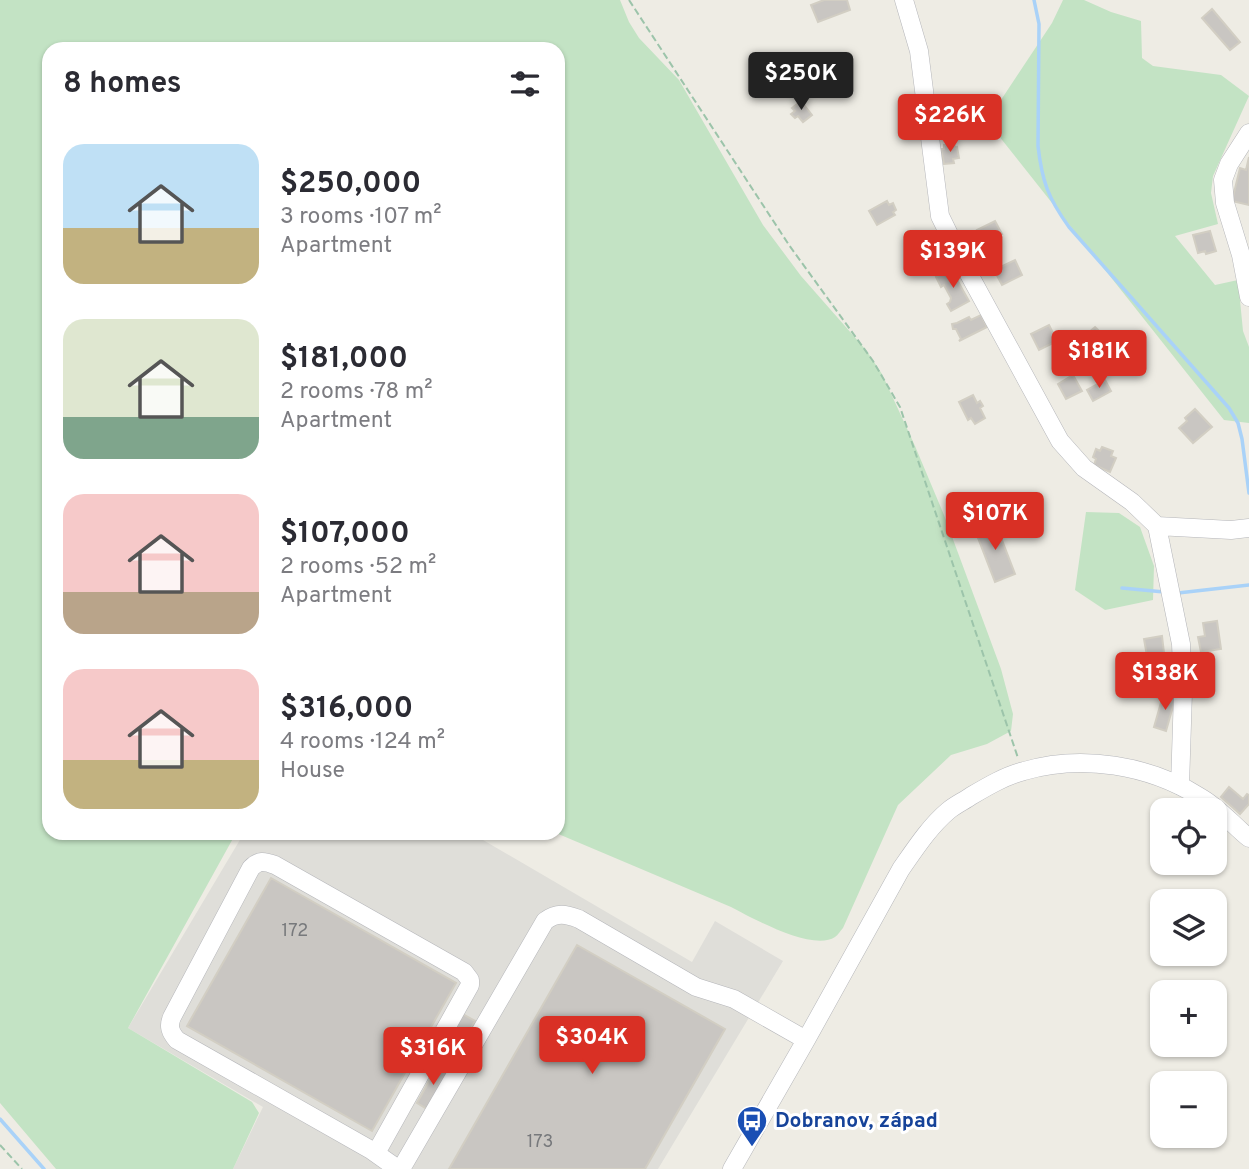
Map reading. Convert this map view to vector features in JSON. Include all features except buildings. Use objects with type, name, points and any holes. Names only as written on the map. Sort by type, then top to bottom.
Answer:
[{"type":"street","points":[[904,0],[919,51],[940,216],[1060,441],[1084,468],[1132,502],[1157,526],[1181,645],[1184,692],[1181,786]]},
{"type":"street","points":[[1249,133],[1229,164],[1223,180],[1225,203],[1241,255],[1249,297]]},
{"type":"street","points":[[1157,526],[1244,528]]},
{"type":"street","points":[[732,1169],[901,869],[918,844],[949,811],[991,783],[1053,764],[1107,764],[1154,775],[1181,786],[1203,798],[1249,838]]},
{"type":"street","points":[[376,1153],[467,990],[470,980],[453,965],[275,865],[260,861],[251,868],[172,1017],[172,1034],[177,1040],[376,1153],[399,1169],[545,921],[555,915],[566,914],[579,919],[695,987],[734,999],[806,1040]]},
{"type":"path","points":[[629,0],[789,245],[873,361],[900,407],[1023,771]]},
{"type":"path","points":[[0,1145],[22,1169]]},
{"type":"shaded area","points":[[240,840],[483,840],[692,962],[715,921],[783,961],[658,1169],[233,1169],[263,1107],[128,1028]]},
{"type":"green space","points":[[0,0],[620,0],[639,38],[679,80],[763,225],[801,276],[866,350],[882,374],[944,515],[1001,669],[1013,714],[1011,731],[987,744],[951,755],[898,805],[843,928],[836,936],[825,940],[812,940],[783,932],[731,907],[565,837],[565,42],[42,42],[42,840],[232,840],[128,1028],[252,1102],[259,1113],[233,1169],[56,1169],[0,1103]]},
{"type":"green space","points":[[1063,0],[1084,0],[1141,21],[1142,58],[1153,66],[1221,75],[1249,96],[1213,176],[1211,193],[1218,224],[1175,236],[1215,285],[1238,280],[1243,331],[1249,347],[1249,423],[1224,420],[987,121],[1052,23]]},
{"type":"green space","points":[[1086,512],[1119,513],[1140,527],[1154,566],[1153,600],[1105,610],[1075,590]]},
{"type":"waterway","points":[[1034,0],[1039,24],[1038,146],[1044,179],[1051,198],[1069,227],[1229,408],[1238,423],[1242,439],[1249,493]]},
{"type":"waterway","points":[[1178,593],[1249,585]]},
{"type":"waterway","points":[[1122,588],[1164,592]]},
{"type":"waterway","points":[[0,1119],[44,1169]]},
{"type":"place","name":"Dobranov, západ","points":[[752,1148]]}]
